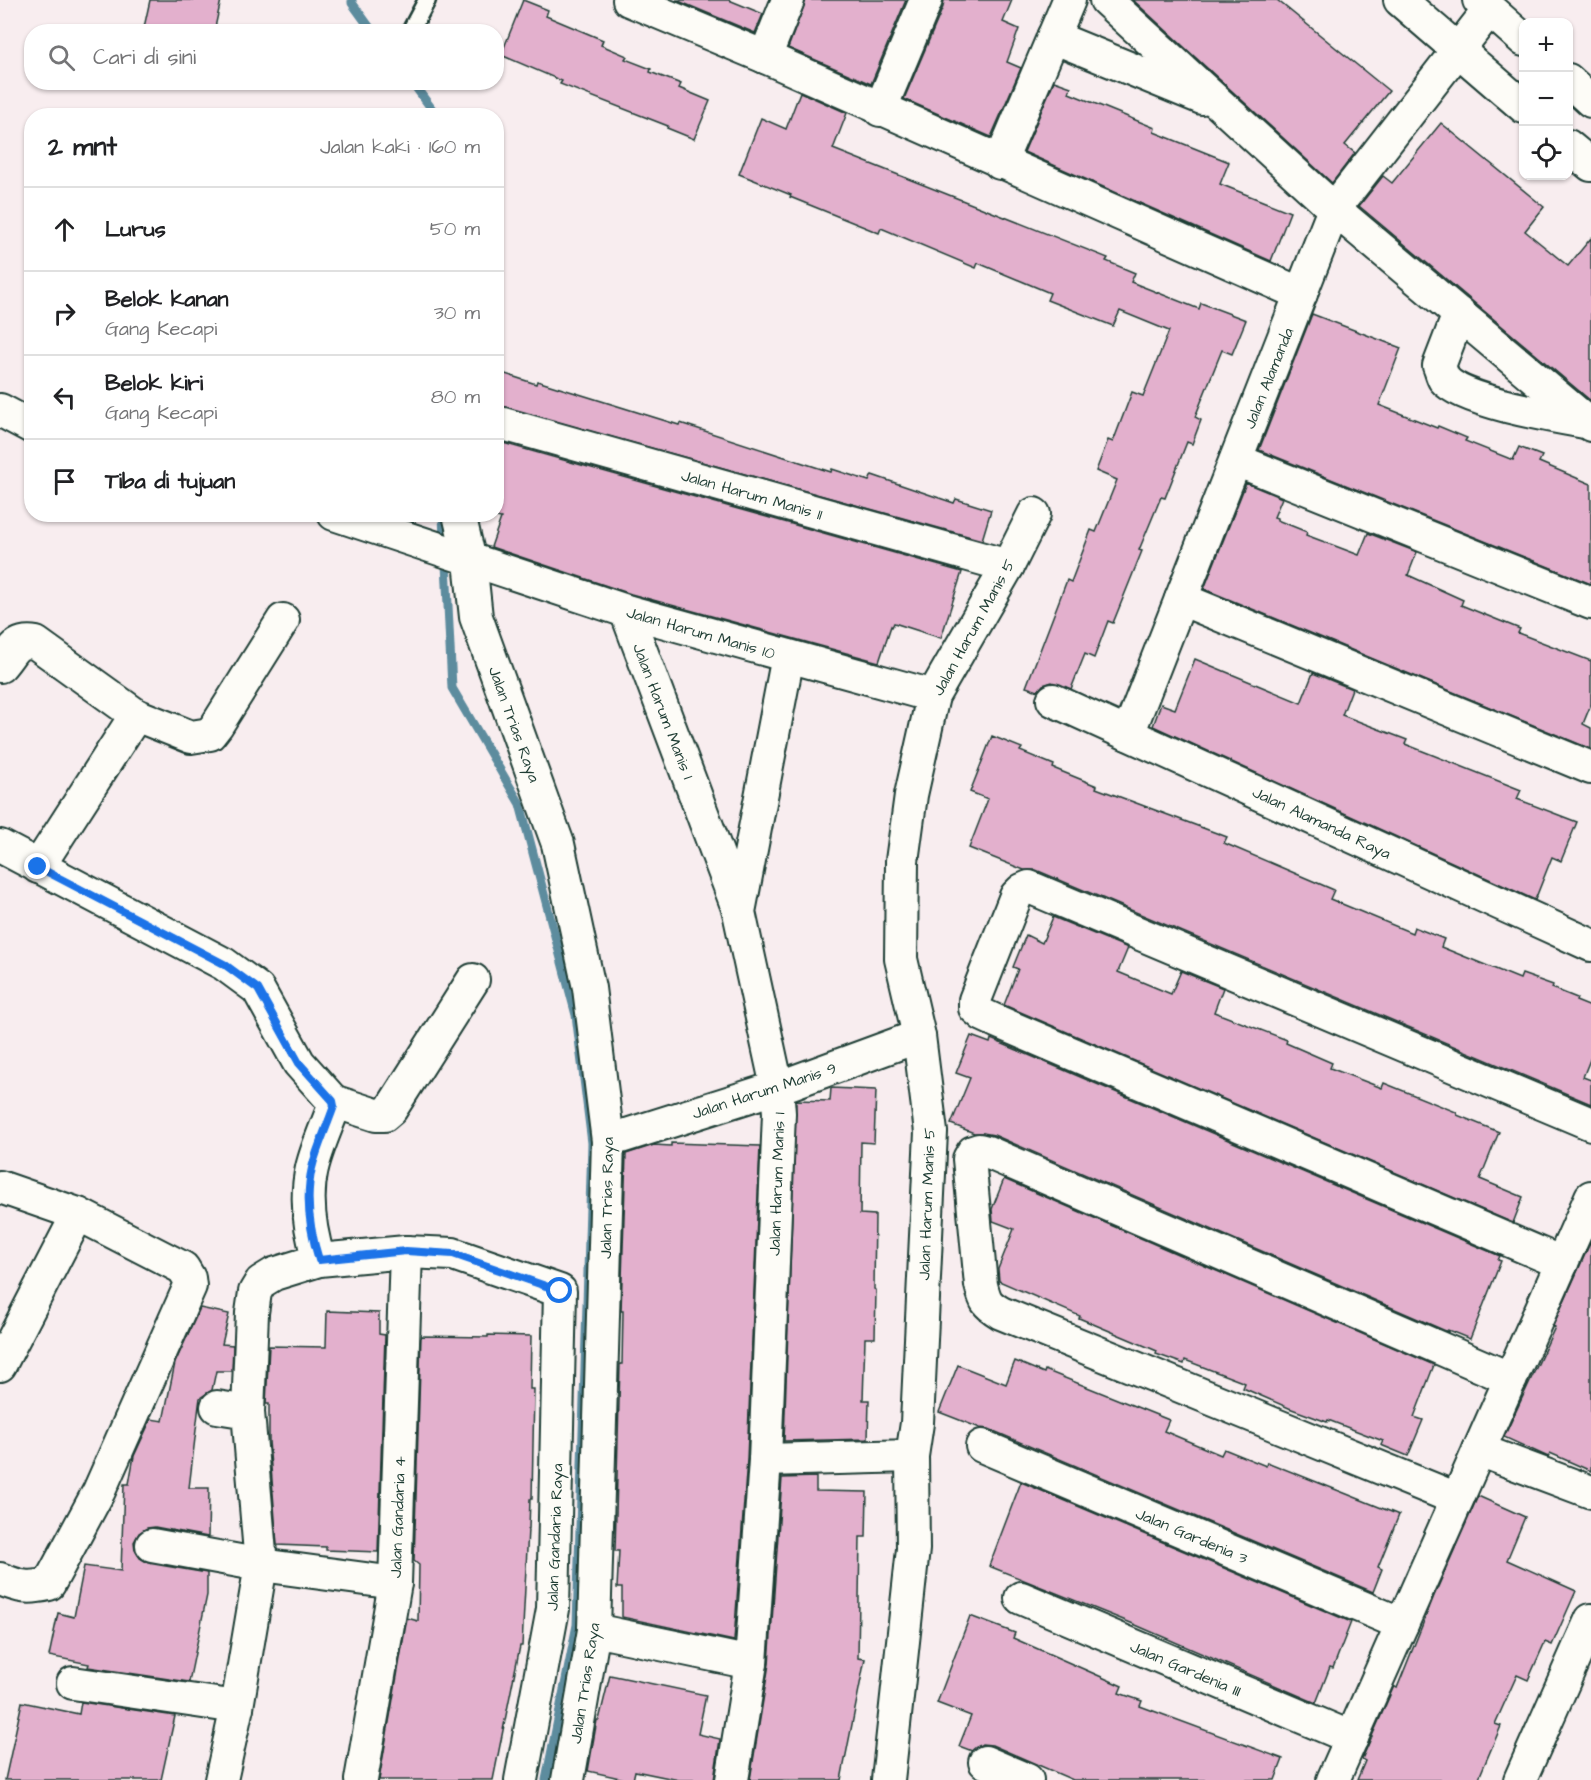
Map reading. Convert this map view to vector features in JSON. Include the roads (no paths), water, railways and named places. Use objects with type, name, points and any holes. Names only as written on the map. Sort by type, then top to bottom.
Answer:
[{"type":"street","points":[[765,57],[788,0]]},
{"type":"street","points":[[880,110],[926,0]]},
{"type":"street","points":[[1000,163],[1069,0]]},
{"type":"street","points":[[1106,0],[1334,209],[1590,424]]},
{"type":"street","points":[[1400,0],[1519,103]]},
{"type":"street","points":[[648,4],[880,110],[1301,294]]},
{"type":"street","points":[[1484,5],[1519,36]]},
{"type":"street","name":"Jalan Alamanda","points":[[1128,734],[1334,209],[1457,50],[1484,5]]},
{"type":"street","points":[[1053,37],[1223,107]]},
{"type":"street","points":[[1573,84],[1591,100]]},
{"type":"street","points":[[1573,149],[1591,165]]},
{"type":"street","points":[[1459,314],[1439,366],[1444,380],[1465,394],[1530,412],[1590,424]]},
{"type":"street","points":[[0,410],[24,423]]},
{"type":"street","name":"Jalan Harum Manis 11","points":[[504,424],[1008,566]]},
{"type":"street","points":[[1236,460],[1591,603]]},
{"type":"street","name":"Jalan Harum Manis 5","points":[[888,1780],[913,1549],[912,1456],[917,1423],[931,1132],[919,1036],[901,959],[902,861],[911,795],[933,696],[1008,566],[1034,514]]},
{"type":"street","name":"Jalan Harum Manis 10","points":[[357,522],[626,611],[933,696]]},
{"type":"street","points":[[461,522],[470,561]]},
{"type":"street","name":"Jalan Trias Raya","points":[[470,561],[476,617],[558,844],[589,988],[608,1141],[594,1630],[568,1780]]},
{"type":"street","points":[[1181,599],[1591,768]]},
{"type":"street","name":"Jalan Harum Manis 1","points":[[626,611],[739,912],[777,1087],[779,1113],[765,1460],[752,1663],[732,1780]]},
{"type":"street","points":[[0,666],[18,644],[25,641],[36,643],[136,715],[191,738],[210,734],[283,620]]},
{"type":"street","name":"Jalan Harum Manis 1","points":[[739,912],[788,656]]},
{"type":"street","name":"Jalan Alamanda Raya","points":[[1053,699],[1588,935]]},
{"type":"street","points":[[38,867],[136,715]]},
{"type":"street","points":[[0,846],[224,964],[258,989],[299,1063],[333,1101],[376,1115],[384,1115],[391,1109],[472,980]]},
{"type":"street","points":[[1562,1263],[996,1021],[975,1008],[975,1000],[1016,896],[1029,887],[1591,1124]]},
{"type":"street","name":"Jalan Harum Manis 9","points":[[608,1141],[777,1087],[919,1036]]},
{"type":"street","points":[[319,1260],[312,1232],[308,1193],[312,1168],[334,1106],[333,1101]]},
{"type":"street","points":[[1457,1499],[1001,1313],[990,1306],[985,1301],[981,1285],[969,1159],[973,1152],[980,1150],[987,1152],[1511,1378]]},
{"type":"street","points":[[0,1187],[78,1214],[183,1268],[189,1278],[190,1286],[99,1491],[49,1584],[31,1588],[21,1587],[0,1579]]},
{"type":"street","points":[[1333,1780],[1591,1197]]},
{"type":"street","points":[[0,1365],[78,1214]]},
{"type":"street","points":[[221,1780],[237,1707],[261,1565],[248,1412],[255,1292],[261,1282],[274,1274],[319,1260],[406,1251]]},
{"type":"street","name":"Jalan Gandaria Raya","points":[[406,1251],[453,1254],[560,1291],[553,1609],[521,1780]]},
{"type":"street","name":"Jalan Gandaria 4","points":[[361,1780],[395,1583],[406,1251]]},
{"type":"street","points":[[217,1407],[248,1412]]},
{"type":"street","name":"Jalan Gardenia 3","points":[[982,1446],[1402,1624]]},
{"type":"street","points":[[1479,1450],[1591,1492]]},
{"type":"street","points":[[765,1460],[912,1456]]},
{"type":"street","points":[[152,1545],[261,1565],[395,1583]]},
{"type":"street","name":"Jalan Gardenia III","points":[[1021,1599],[1352,1738]]},
{"type":"street","points":[[1520,1780],[1591,1620]]},
{"type":"street","points":[[594,1630],[752,1663]]},
{"type":"street","points":[[73,1683],[237,1707]]},
{"type":"street","points":[[985,1762],[1027,1780]]},
{"type":"lane","points":[[414,24],[427,0]]},
{"type":"waterway","points":[[352,0],[367,24]]},
{"type":"waterway","points":[[418,90],[431,108]]},
{"type":"waterway","points":[[443,522],[444,541]]},
{"type":"waterway","points":[[446,564],[452,688],[520,804],[576,1015],[592,1143],[577,1625],[546,1780]]}]
